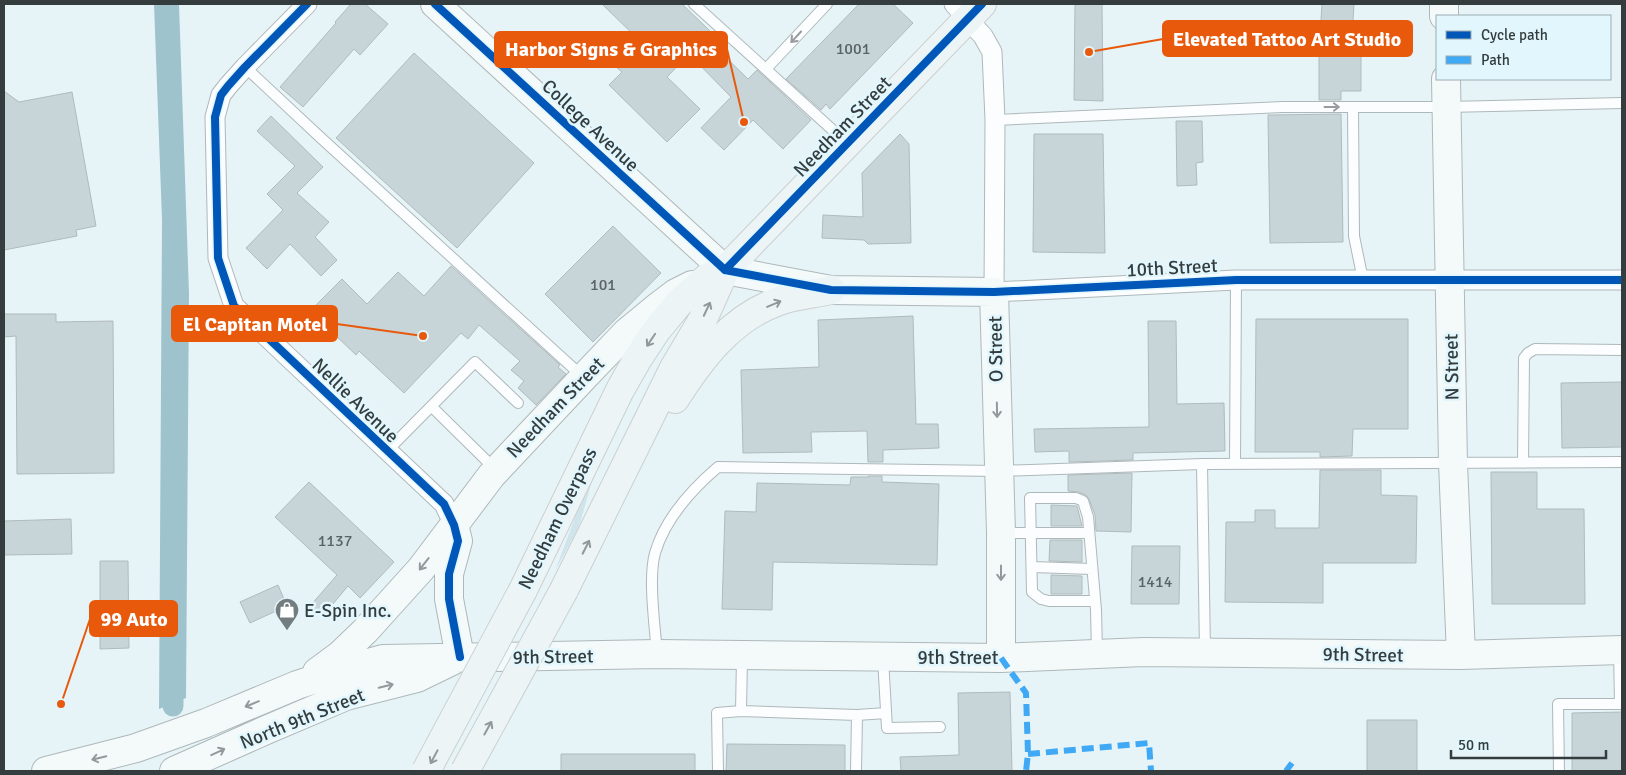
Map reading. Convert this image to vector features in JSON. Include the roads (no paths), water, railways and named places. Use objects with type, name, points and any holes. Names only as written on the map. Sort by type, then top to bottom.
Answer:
[{"type":"main road","name":"Needham Street","points":[[716,274],[848,144],[968,8]]},
{"type":"main road","name":"Needham Overpass","points":[[465,771],[564,590],[674,368],[703,319],[716,274]]},
{"type":"main road","name":"Needham Overpass","points":[[426,771],[522,590],[620,390],[637,360],[679,303],[716,274]]},
{"type":"main road","points":[[610,498],[683,386],[702,360],[732,327],[746,317],[779,301],[831,290]]},
{"type":"street","points":[[245,67],[307,4]]},
{"type":"street","name":"College Avenue","points":[[435,4],[716,274]]},
{"type":"street","name":"O Street","points":[[968,8],[992,52],[995,120],[994,292],[1001,533],[1001,658]]},
{"type":"street","name":"Nellie Avenue","points":[[245,67],[221,95],[215,117],[218,258],[234,306],[386,452],[444,504],[454,525]]},
{"type":"street","name":"N Street","points":[[1446,80],[1453,463],[1461,655]]},
{"type":"street","name":"10th Street","points":[[716,274],[831,290],[994,292],[1236,280],[1622,280]]},
{"type":"street","name":"Needham Street","points":[[298,685],[340,655],[357,640],[421,568],[535,419],[584,377],[628,332],[655,309],[676,293],[716,274]]},
{"type":"street","points":[[454,525],[458,541],[449,574],[449,600],[460,657]]},
{"type":"street","name":"9th Street","points":[[298,685],[383,658],[657,654],[1001,658],[1144,652],[1461,655],[1621,650]]},
{"type":"street","name":"North 9th Street","points":[[174,771],[346,696],[417,678],[460,657]]},
{"type":"street","name":"North 9th Street","points":[[46,771],[136,748],[206,723],[298,685]]},
{"type":"lane","points":[[694,4],[848,144]]},
{"type":"lane","points":[[766,69],[827,4]]},
{"type":"lane","points":[[245,67],[584,377]]},
{"type":"lane","points":[[995,120],[1283,107],[1446,107],[1622,103]]},
{"type":"lane","points":[[1353,107],[1354,236],[1363,280]]},
{"type":"lane","points":[[1235,464],[1236,280]]},
{"type":"lane","points":[[1523,463],[1524,358],[1528,353],[1535,349],[1622,350]]},
{"type":"lane","points":[[386,452],[475,362],[518,403]]},
{"type":"lane","points":[[432,407],[496,470]]},
{"type":"lane","points":[[657,654],[652,581],[655,554],[669,522],[700,482],[718,467],[998,471],[1202,464],[1622,462]]},
{"type":"lane","points":[[1202,464],[1205,652]]},
{"type":"lane","points":[[1095,601],[1059,602],[1041,599],[1032,592],[1030,498],[1076,498],[1083,501],[1088,517],[1095,601],[1097,654]]},
{"type":"lane","points":[[1001,533],[1089,533]]},
{"type":"lane","points":[[1032,567],[1092,569]]},
{"type":"lane","points":[[1559,771],[1558,704],[1621,704],[1621,650]]},
{"type":"lane","points":[[742,655],[742,711]]},
{"type":"lane","points":[[882,657],[887,728],[940,727]]},
{"type":"lane","points":[[718,771],[717,713],[742,711],[857,715],[886,713]]},
{"type":"lane","points":[[856,771],[857,715]]},
{"type":"waterway","points":[[173,674],[173,706]]},
{"type":"place","name":"Elevated Tattoo Art Studio","points":[[1089,52]]},
{"type":"place","name":"Harbor Signs & Graphics","points":[[744,122]]},
{"type":"place","name":"El Capitan Motel","points":[[423,336]]},
{"type":"place","name":"E-Spin Inc.","points":[[287,631]]},
{"type":"place","name":"99 Auto","points":[[61,704]]}]
